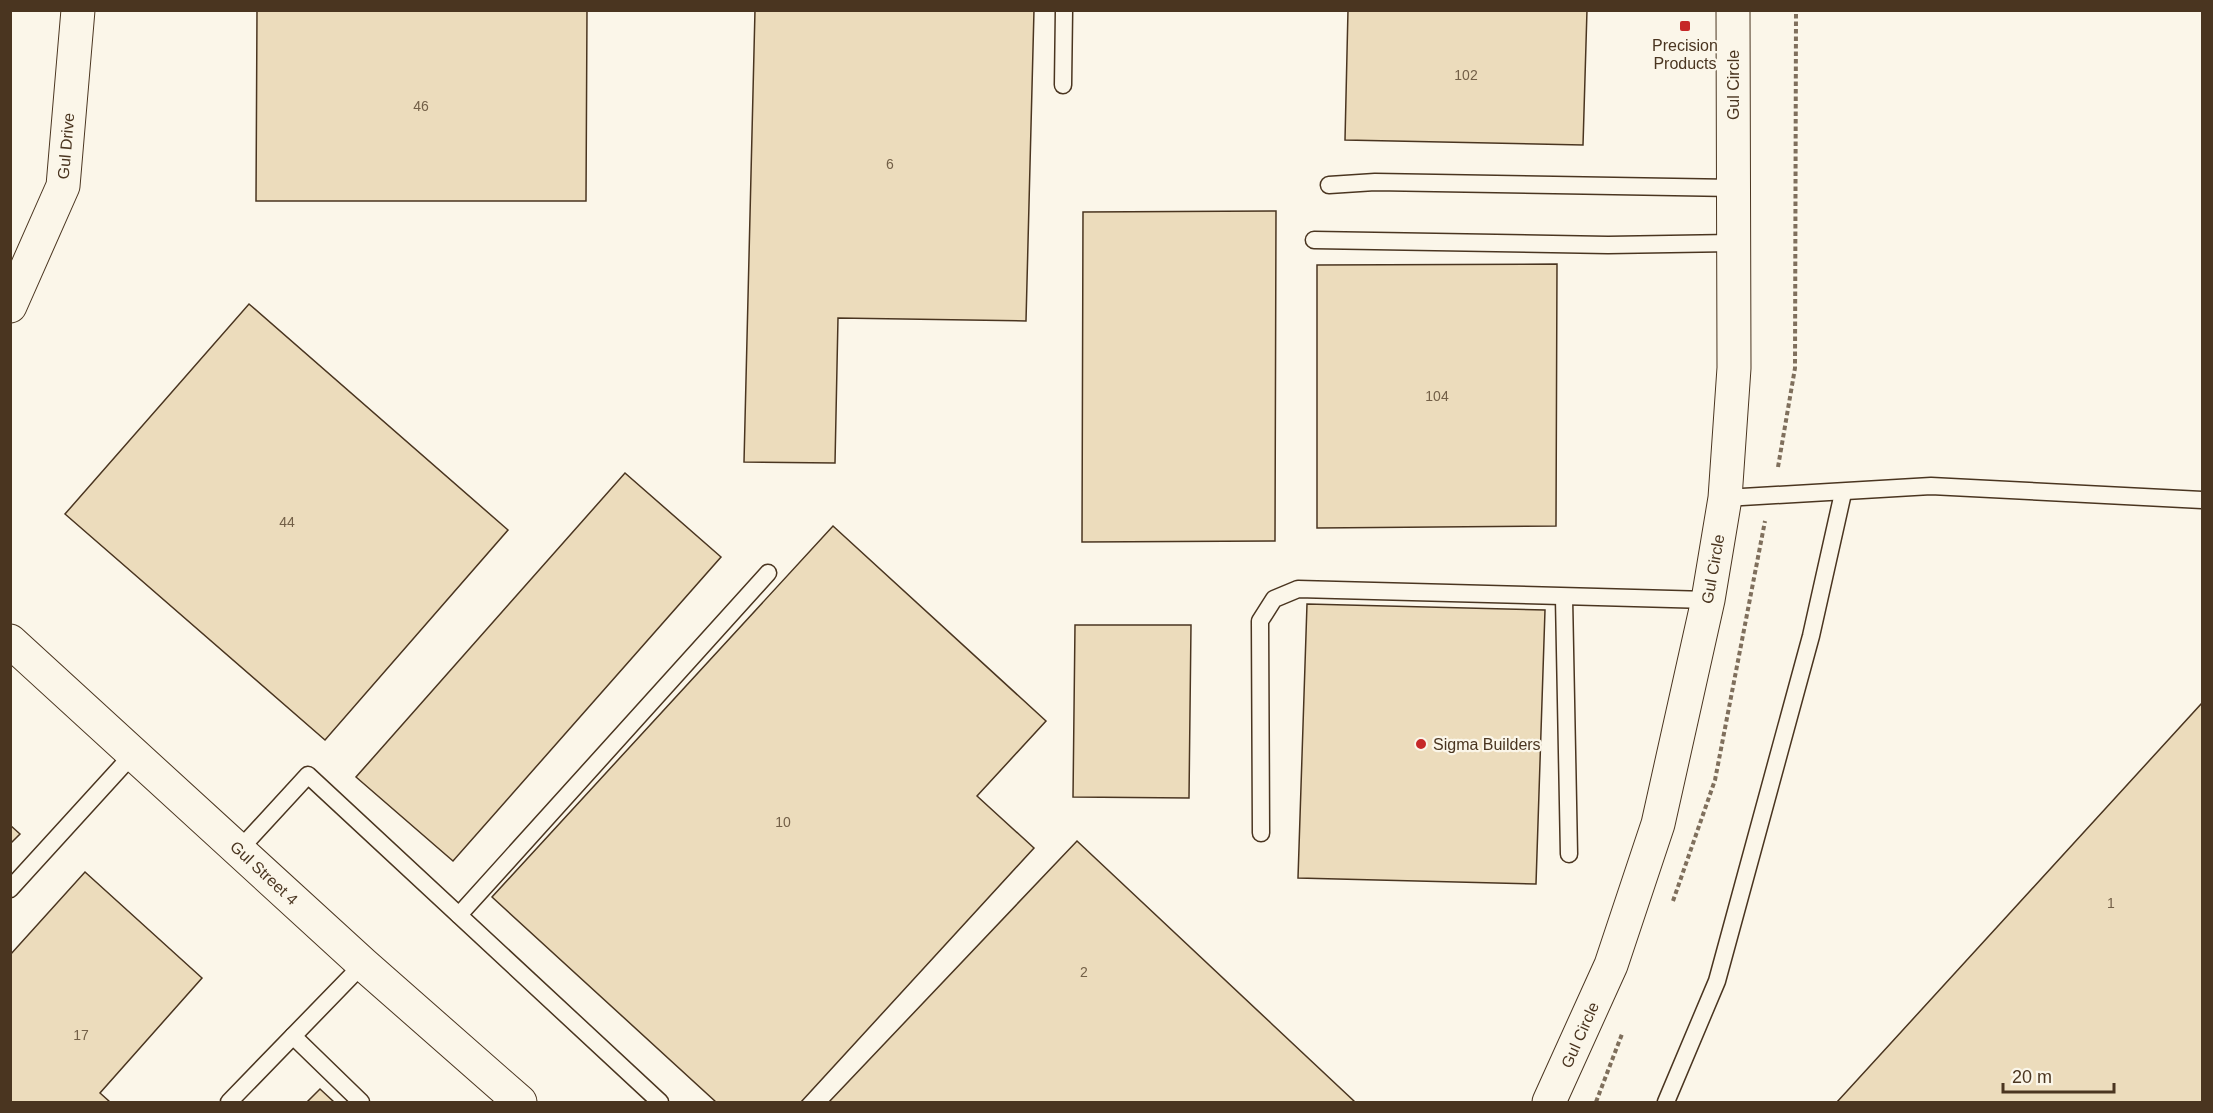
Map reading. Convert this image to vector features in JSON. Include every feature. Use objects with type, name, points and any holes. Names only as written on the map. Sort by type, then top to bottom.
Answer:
[{"type":"street","name":"Gul Drive","points":[[10,306],[63,186],[78,10]]},
{"type":"street","name":"Gul Circle","points":[[1549,1102],[1611,965],[1658,824],[1708,600],[1725,498],[1737,368],[1732,243],[1733,10]]},
{"type":"street","name":"Gul Street 4","points":[[10,641],[363,964],[520,1102]]},
{"type":"lane","points":[[1063,86],[1064,10]]},
{"type":"lane","points":[[1329,185],[1375,182],[1734,188]]},
{"type":"lane","points":[[1314,240],[1608,245],[1732,243]]},
{"type":"lane","points":[[1725,498],[1843,493],[1931,486],[2202,500]]},
{"type":"lane","points":[[1666,1102],[1717,981],[1811,636],[1843,493]]},
{"type":"lane","points":[[459,915],[768,573]]},
{"type":"lane","points":[[1261,833],[1260,621],[1274,599],[1298,589],[1564,598],[1708,600]]},
{"type":"lane","points":[[1564,598],[1569,854]]},
{"type":"lane","points":[[10,889],[134,753]]},
{"type":"lane","points":[[239,849],[308,775],[660,1102]]},
{"type":"lane","points":[[229,1102],[363,964]]},
{"type":"lane","points":[[293,1036],[361,1102]]},
{"type":"building","points":[[257,10],[587,10],[586,201],[256,201]]},
{"type":"building","points":[[755,10],[1034,10],[1026,321],[838,318],[835,463],[744,462]]},
{"type":"building","points":[[1348,10],[1587,10],[1583,145],[1345,140]]},
{"type":"building","points":[[1276,211],[1275,541],[1082,542],[1083,212]]},
{"type":"building","points":[[1557,264],[1556,526],[1317,528],[1317,265]]},
{"type":"building","points":[[249,304],[508,530],[325,740],[65,514]]},
{"type":"building","points":[[625,473],[721,557],[453,861],[356,777]]},
{"type":"building","points":[[833,526],[1046,721],[977,796],[1034,848],[801,1102],[716,1102],[492,897]]},
{"type":"building","name":"Sigma Builders","points":[[1307,604],[1545,610],[1536,884],[1298,878]]},
{"type":"building","points":[[1075,625],[1191,625],[1189,798],[1073,797]]},
{"type":"building","points":[[2202,703],[2202,1102],[1837,1102]]},
{"type":"building","points":[[10,825],[20,834],[10,844]]},
{"type":"building","points":[[1077,841],[1355,1102],[829,1102]]},
{"type":"building","points":[[85,872],[202,978],[100,1093],[110,1102],[10,1102],[10,955]]},
{"type":"building","points":[[320,1089],[334,1102],[307,1102]]},
{"type":"place","name":"Precision Products","points":[[1685,26]]},
{"type":"place","name":"Sigma Builders","points":[[1421,744]]}]
